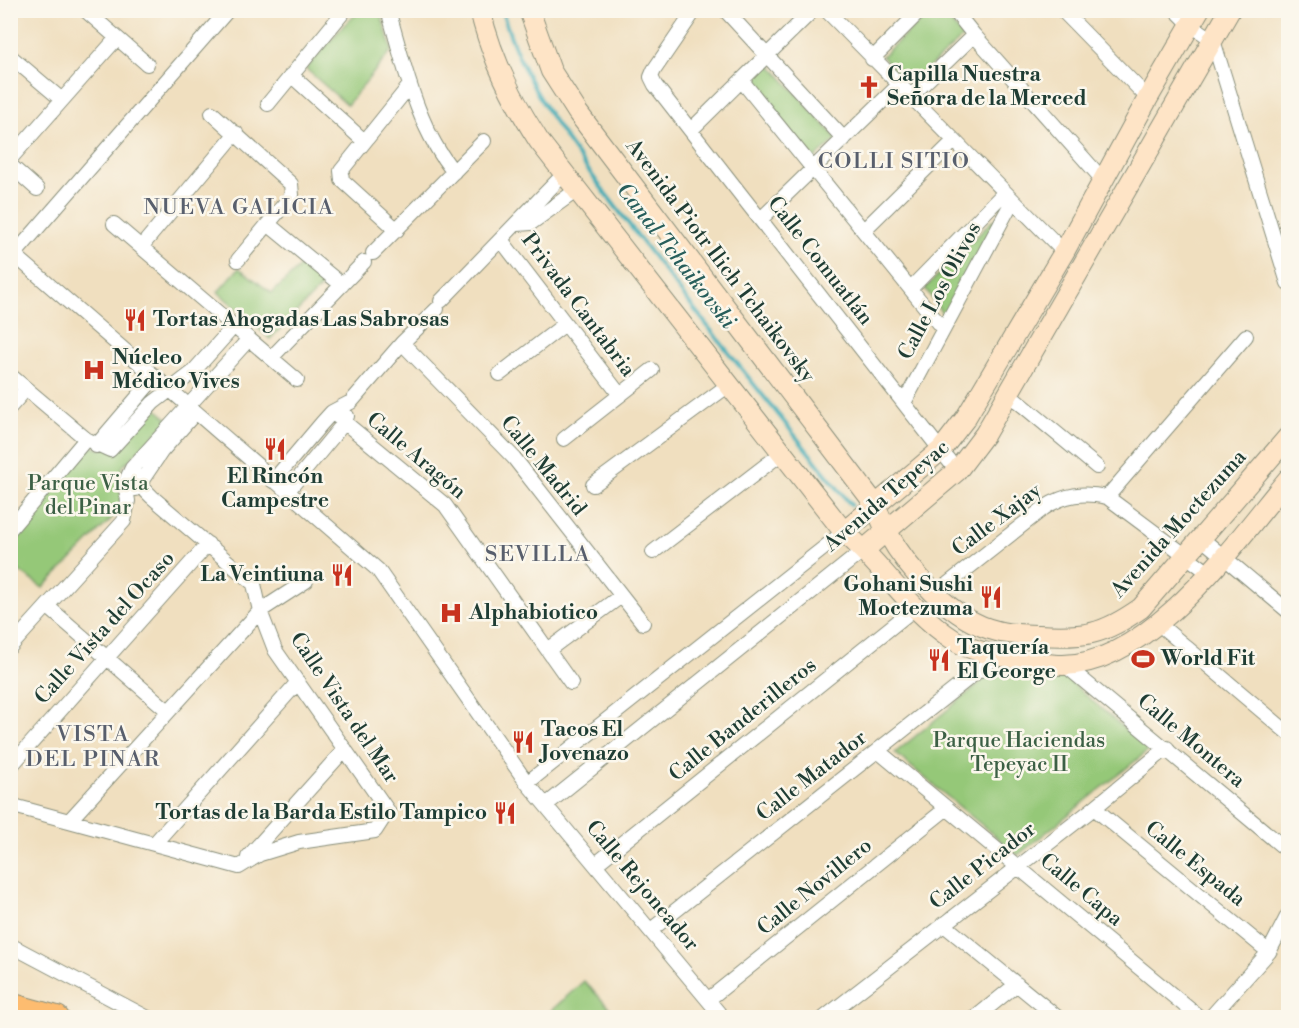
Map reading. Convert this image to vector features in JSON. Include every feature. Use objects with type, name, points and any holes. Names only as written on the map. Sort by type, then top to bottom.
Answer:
[{"type":"highway","points":[[10,1005],[57,1017]]},
{"type":"street","points":[[86,10],[147,64]]},
{"type":"street","points":[[12,253],[228,10]]},
{"type":"street","points":[[268,104],[345,10]]},
{"type":"street","points":[[388,10],[410,85],[435,143],[454,172]]},
{"type":"street","points":[[480,10],[485,31],[521,113],[564,174],[844,532],[865,549],[915,608],[956,642],[972,649],[998,655],[1065,665],[1089,661],[1138,640],[1160,625],[1286,486]]},
{"type":"street","name":"Avenida Piotr Ilich Tchaikovsky","points":[[530,10],[551,71],[578,113],[876,506],[887,532]]},
{"type":"street","name":"Calle Comuatlán","points":[[695,10],[651,77],[957,471]]},
{"type":"street","points":[[725,10],[844,139]]},
{"type":"street","points":[[691,130],[813,10]]},
{"type":"street","points":[[826,10],[1064,252]]},
{"type":"street","points":[[872,59],[921,10]]},
{"type":"street","points":[[954,10],[970,31],[1103,180]]},
{"type":"street","points":[[1062,10],[1148,98]]},
{"type":"street","points":[[1176,10],[1195,18],[1213,39],[1288,283]]},
{"type":"street","name":"Avenida Tepeyac","points":[[546,805],[887,532],[957,471],[985,434],[1009,394],[1230,10]]},
{"type":"street","name":"Avenida Tepeyac","points":[[527,783],[844,532],[941,450],[965,419],[1064,252],[1148,98],[1195,18]]},
{"type":"street","points":[[911,96],[970,31]]},
{"type":"street","points":[[10,159],[117,38]]},
{"type":"street","points":[[10,56],[62,100]]},
{"type":"street","points":[[291,75],[364,141]]},
{"type":"street","points":[[742,81],[944,329]]},
{"type":"street","points":[[397,230],[342,180],[341,171],[410,85]]},
{"type":"street","points":[[761,219],[899,85]]},
{"type":"street","points":[[212,113],[294,189],[292,195],[238,260]]},
{"type":"street","points":[[141,247],[236,133]]},
{"type":"street","points":[[271,358],[484,141]]},
{"type":"street","points":[[865,230],[954,141]]},
{"type":"street","points":[[10,165],[37,189]]},
{"type":"street","points":[[273,481],[332,412],[351,402],[402,343],[518,224],[522,214],[564,174]]},
{"type":"street","points":[[518,224],[531,223],[577,190]]},
{"type":"street","points":[[911,288],[1009,196]]},
{"type":"street","name":"Calle Los Olivos","points":[[904,402],[944,329],[1009,196]]},
{"type":"street","points":[[114,224],[297,380]]},
{"type":"street","points":[[268,224],[342,285]]},
{"type":"street","name":"Privada Cantabria","points":[[502,241],[620,395]]},
{"type":"street","name":"Calle Rejoneador","points":[[12,253],[378,570],[527,783],[723,1017]]},
{"type":"street","points":[[1026,316],[1046,329]]},
{"type":"street","points":[[501,374],[566,324]]},
{"type":"street","points":[[10,375],[91,442],[110,450],[169,390],[192,373],[234,326]]},
{"type":"street","points":[[1209,573],[1107,496],[1246,336]]},
{"type":"street","points":[[128,501],[191,409],[249,339]]},
{"type":"street","name":"Calle Madrid","points":[[402,343],[514,458],[643,623]]},
{"type":"street","points":[[564,439],[652,370]]},
{"type":"street","points":[[10,529],[154,378]]},
{"type":"street","points":[[592,485],[730,384]]},
{"type":"street","points":[[10,407],[27,389]]},
{"type":"street","points":[[1009,394],[1097,467]]},
{"type":"street","points":[[287,492],[345,423],[351,402]]},
{"type":"street","points":[[10,647],[124,521],[128,501],[125,483],[132,468],[191,409]]},
{"type":"street","name":"Calle Aragón","points":[[332,412],[445,505],[571,683]]},
{"type":"street","name":"Avenida Moctezuma","points":[[887,532],[935,594],[958,613],[997,632],[1080,636],[1115,626],[1141,608],[1288,436]]},
{"type":"street","points":[[653,552],[782,453]]},
{"type":"street","name":"Calle Vista del Mar","points":[[132,468],[140,485],[254,584],[260,611],[275,650],[388,811],[378,828],[371,833],[299,842],[260,854],[239,867]]},
{"type":"street","name":"Calle Xajay","points":[[935,594],[1057,499],[1073,494],[1089,493],[1107,496]]},
{"type":"street","points":[[1201,538],[1288,611]]},
{"type":"street","name":"Calle Vista del Ocaso","points":[[10,767],[208,544]]},
{"type":"street","points":[[69,820],[260,611],[306,581]]},
{"type":"street","points":[[548,650],[621,596]]},
{"type":"street","points":[[47,606],[167,711]]},
{"type":"street","name":"Calle Banderilleros","points":[[596,864],[915,608]]},
{"type":"street","points":[[1160,625],[1288,733]]},
{"type":"street","name":"Calle Matador","points":[[651,930],[998,655]]},
{"type":"street","name":"Calle Montera","points":[[1065,665],[1288,851]]},
{"type":"street","points":[[154,844],[298,682]]},
{"type":"street","name":"Calle Picador","points":[[824,1017],[1094,808],[1167,748]]},
{"type":"street","points":[[10,805],[239,867],[345,749]]},
{"type":"street","name":"Calle Capa","points":[[878,751],[1200,1017]]},
{"type":"street","name":"Calle Novillero","points":[[709,999],[947,808]]},
{"type":"street","name":"Calle Espada","points":[[1094,808],[1269,952]]},
{"type":"street","points":[[1210,1017],[1269,952],[1288,915]]},
{"type":"street","points":[[944,924],[1058,1017]]},
{"type":"street","points":[[10,945],[148,1017]]},
{"type":"street","points":[[975,1017],[1017,984]]},
{"type":"green space","points":[[360,11],[380,11],[392,50],[347,105],[306,69],[344,25]]},
{"type":"green space","points":[[932,11],[941,11],[963,37],[909,85],[882,56]]},
{"type":"green space","points":[[768,62],[837,139],[814,159],[747,82]]},
{"type":"green space","points":[[993,220],[996,223],[946,319],[925,288]]},
{"type":"green space","points":[[301,266],[324,284],[270,339],[218,292],[239,268],[272,293]]},
{"type":"green space","name":"Parque Vista del Pinar","points":[[155,408],[170,420],[122,467],[119,486],[122,500],[120,510],[43,588],[11,565],[11,539],[89,445],[102,450]]},
{"type":"green space","name":"Parque Haciendas Tepeyac II","points":[[997,669],[1065,677],[1149,750],[1018,855],[895,753]]},
{"type":"green space","points":[[584,981],[618,1017],[544,1017]]},
{"type":"waterway","name":"Canal Tchaikovski","points":[[502,10],[512,41],[540,99],[576,153],[687,300],[851,505]]},
{"type":"place","name":"Capilla Nuestra Señora de la Merced","points":[[869,87]]},
{"type":"place","name":"Tortas Ahogadas Las Sabrosas","points":[[135,320]]},
{"type":"place","name":"Núcleo Médico Vives","points":[[94,370]]},
{"type":"place","name":"El Rincón Campestre","points":[[275,449]]},
{"type":"place","name":"La Veintiuna","points":[[342,575]]},
{"type":"place","name":"Gohani Sushi Moctezuma","points":[[991,597]]},
{"type":"place","name":"Alphabiotico","points":[[451,613]]},
{"type":"place","name":"World Fit","points":[[1143,659]]},
{"type":"place","name":"Taquería El George","points":[[939,660]]},
{"type":"place","name":"Tacos El Jovenazo","points":[[523,742]]},
{"type":"place","name":"Tortas de la Barda Estilo Tampico","points":[[505,813]]},
{"type":"district","name":"COLLI SITIO","points":[[894,161]]},
{"type":"district","name":"NUEVA GALICIA","points":[[239,207]]},
{"type":"district","name":"SEVILLA","points":[[538,554]]},
{"type":"district","name":"VISTA DEL PINAR","points":[[93,746]]}]
